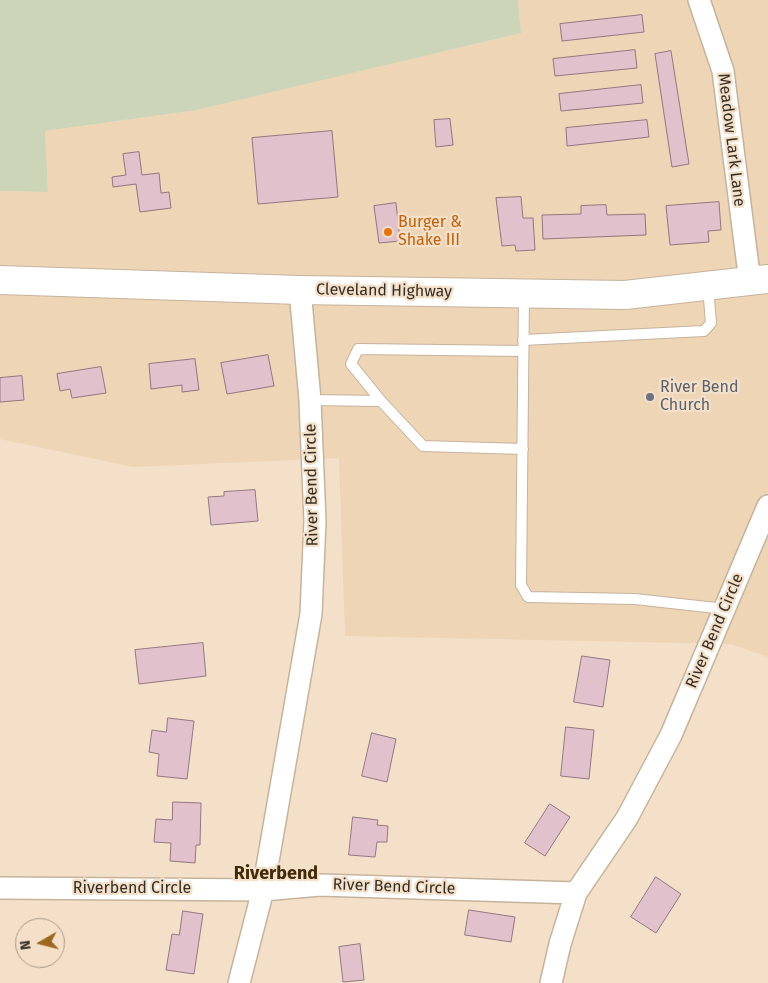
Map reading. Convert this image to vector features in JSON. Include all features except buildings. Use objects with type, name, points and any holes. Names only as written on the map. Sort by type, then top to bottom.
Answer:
[{"type":"main road","name":"Cleveland Highway","points":[[0,280],[300,290],[625,295],[759,280]]},
{"type":"street","name":"Meadow Lark Lane","points":[[699,0],[723,71],[759,280]]},
{"type":"street","name":"River Bend Circle","points":[[300,290],[310,400],[315,521],[311,614],[263,890],[320,885],[576,893],[627,818],[671,735],[768,506]]},
{"type":"street","name":"Riverbend Circle","points":[[0,888],[263,890]]},
{"type":"street","points":[[239,983],[263,890]]},
{"type":"street","points":[[551,983],[560,944],[576,893]]},
{"type":"lane","points":[[522,449],[423,446],[380,401],[351,364],[358,349],[524,346],[704,331],[710,323],[708,286]]},
{"type":"lane","points":[[524,293],[521,585],[528,597],[635,599],[725,609]]},
{"type":"lane","points":[[310,400],[380,401]]},
{"type":"shaded area","points":[[518,0],[768,0],[768,657],[731,644],[345,636],[339,458],[133,467],[0,439],[0,191],[48,192],[45,131],[197,110],[521,33]]},
{"type":"green space","points":[[0,0],[518,0],[521,33],[197,110],[45,131],[48,192],[0,191]]},
{"type":"place","name":"Burger & Shake III","points":[[388,232]]},
{"type":"place","name":"River Bend Church","points":[[650,397]]},
{"type":"district","name":"Riverbend","points":[[276,874]]}]
